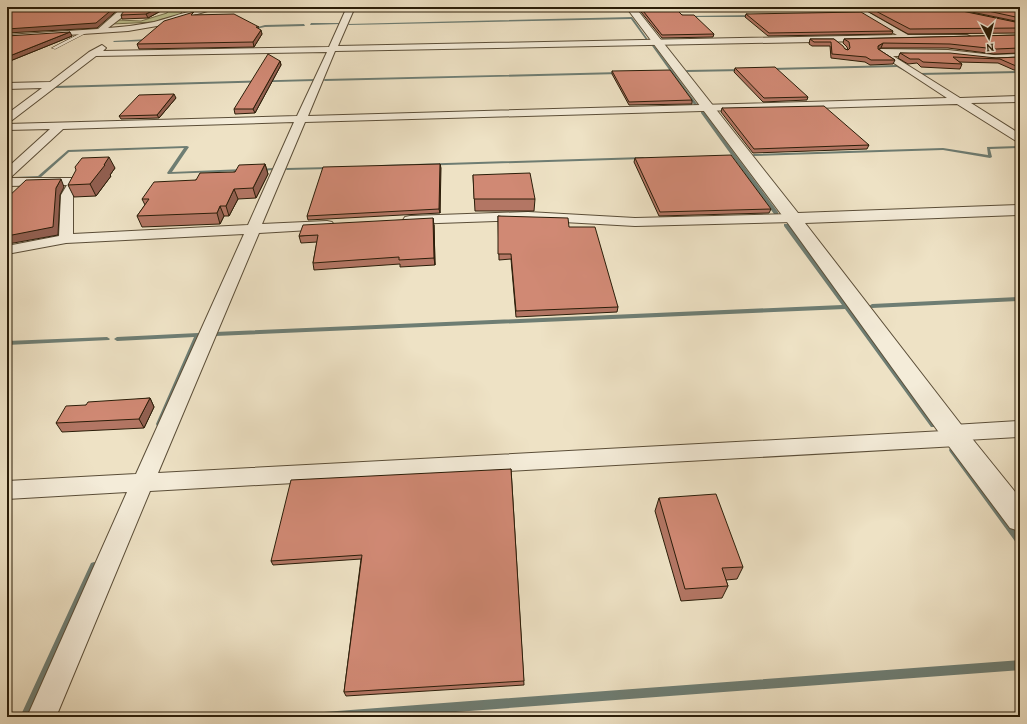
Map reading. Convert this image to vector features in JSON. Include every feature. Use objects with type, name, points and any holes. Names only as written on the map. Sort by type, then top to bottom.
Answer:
[{"type":"street","points":[[100,31],[127,7]]},
{"type":"street","points":[[7,37],[128,29],[154,24],[217,7]]},
{"type":"street","points":[[41,717],[300,119],[351,7]]},
{"type":"street","points":[[630,7],[793,218],[955,435],[1020,519]]},
{"type":"street","points":[[854,7],[905,37]]},
{"type":"street","points":[[7,119],[92,54],[128,29]]},
{"type":"street","points":[[92,54],[831,38],[977,37]]},
{"type":"street","points":[[859,38],[1020,139]]},
{"type":"street","points":[[883,53],[948,53],[994,58],[1020,57]]},
{"type":"street","points":[[7,86],[52,85]]},
{"type":"street","points":[[7,127],[1020,99]]},
{"type":"street","points":[[7,174],[61,125]]},
{"type":"street","points":[[7,182],[75,181],[67,195],[66,239]]},
{"type":"street","points":[[400,221],[528,216],[634,222],[1020,210]]},
{"type":"street","points":[[7,250],[66,239],[338,224]]},
{"type":"street","points":[[7,490],[1020,430]]},
{"type":"lane","points":[[54,48],[84,33]]},
{"type":"lane","points":[[831,38],[841,45]]},
{"type":"green space","points":[[187,7],[178,16],[155,22],[112,24],[118,20],[141,21],[167,13],[169,9]]},
{"type":"building","points":[[7,7],[115,7],[96,23],[7,29]]},
{"type":"building","points":[[127,7],[160,7],[146,14],[121,15]]},
{"type":"building","points":[[640,7],[674,7],[682,15],[694,15],[714,34],[662,35]]},
{"type":"building","points":[[868,7],[963,7],[961,8],[962,11],[1020,23],[1020,28],[910,29]]},
{"type":"building","points":[[970,7],[1020,7],[1020,18]]},
{"type":"building","points":[[194,12],[191,15],[234,14],[259,27],[256,27],[261,30],[253,42],[137,44],[164,21]]},
{"type":"building","points":[[861,12],[893,31],[769,33],[746,14]]},
{"type":"building","points":[[70,32],[7,57],[7,36]]},
{"type":"building","points":[[1020,35],[1020,48],[996,49],[950,44],[883,43],[878,46],[878,49],[895,60],[871,60],[866,57],[832,54],[831,42],[814,42],[810,39],[834,39],[848,50],[850,48],[849,42],[844,39]]},
{"type":"building","points":[[900,53],[950,53],[996,58],[1020,57],[1020,65],[1016,66],[1000,59],[953,57],[962,64],[923,62],[919,59],[910,59]]},
{"type":"building","points":[[268,54],[280,61],[253,109],[234,109]]},
{"type":"building","points":[[775,67],[808,97],[764,98],[735,68]]},
{"type":"building","points":[[670,70],[692,100],[629,102],[612,71]]},
{"type":"building","points":[[174,94],[157,115],[119,116],[139,95]]},
{"type":"building","points":[[824,106],[869,145],[754,149],[722,108]]},
{"type":"building","points":[[731,155],[771,209],[660,212],[635,158]]},
{"type":"building","points":[[109,157],[105,165],[90,184],[68,185],[76,170],[75,167],[82,158]]},
{"type":"building","points":[[265,164],[253,188],[234,189],[226,206],[220,206],[217,213],[137,216],[149,199],[142,199],[154,182],[196,180],[200,173],[235,172],[239,165]]},
{"type":"building","points":[[440,164],[439,209],[307,216],[323,167]]},
{"type":"building","points":[[530,173],[535,199],[474,199],[473,175]]},
{"type":"building","points":[[61,179],[56,188],[53,227],[7,236],[7,198],[26,180]]},
{"type":"building","points":[[498,216],[568,218],[569,227],[595,227],[618,307],[516,311],[511,254],[498,254]]},
{"type":"building","points":[[433,218],[434,258],[399,260],[399,257],[313,263],[318,235],[299,236],[303,225]]},
{"type":"building","points":[[150,398],[139,419],[56,423],[66,406],[86,405],[88,402]]},
{"type":"building","points":[[511,469],[524,681],[344,692],[362,555],[271,561],[291,480]]},
{"type":"building","points":[[716,494],[743,567],[722,568],[728,586],[685,589],[659,498]]},
{"type":"waterway","points":[[689,17],[754,16]]},
{"type":"waterway","points":[[349,24],[632,18],[648,40]]},
{"type":"waterway","points":[[311,24],[340,24]]},
{"type":"waterway","points":[[251,29],[265,26],[304,25]]},
{"type":"waterway","points":[[114,41],[149,40]]},
{"type":"waterway","points":[[651,44],[696,105]]},
{"type":"waterway","points":[[771,69],[898,66],[913,74]]},
{"type":"waterway","points":[[687,71],[742,70]]},
{"type":"waterway","points":[[919,74],[1020,72]]},
{"type":"waterway","points":[[325,80],[620,73]]},
{"type":"waterway","points":[[55,87],[314,80]]},
{"type":"waterway","points":[[702,112],[776,213]]},
{"type":"waterway","points":[[14,178],[39,177],[68,151],[187,147],[169,173],[244,170]]},
{"type":"waterway","points":[[754,155],[943,149],[990,157],[988,148],[1020,147]]},
{"type":"waterway","points":[[382,166],[643,158]]},
{"type":"waterway","points":[[287,169],[329,168]]},
{"type":"waterway","points":[[259,170],[273,169]]},
{"type":"waterway","points":[[786,225],[933,425]]},
{"type":"waterway","points":[[872,306],[1020,299]]},
{"type":"waterway","points":[[215,334],[846,307]]},
{"type":"waterway","points":[[117,339],[198,335],[159,424]]},
{"type":"waterway","points":[[7,343],[107,339]]},
{"type":"waterway","points":[[952,450],[1020,542]]},
{"type":"waterway","points":[[25,717],[94,566]]},
{"type":"waterway","points":[[324,717],[1020,665]]}]
